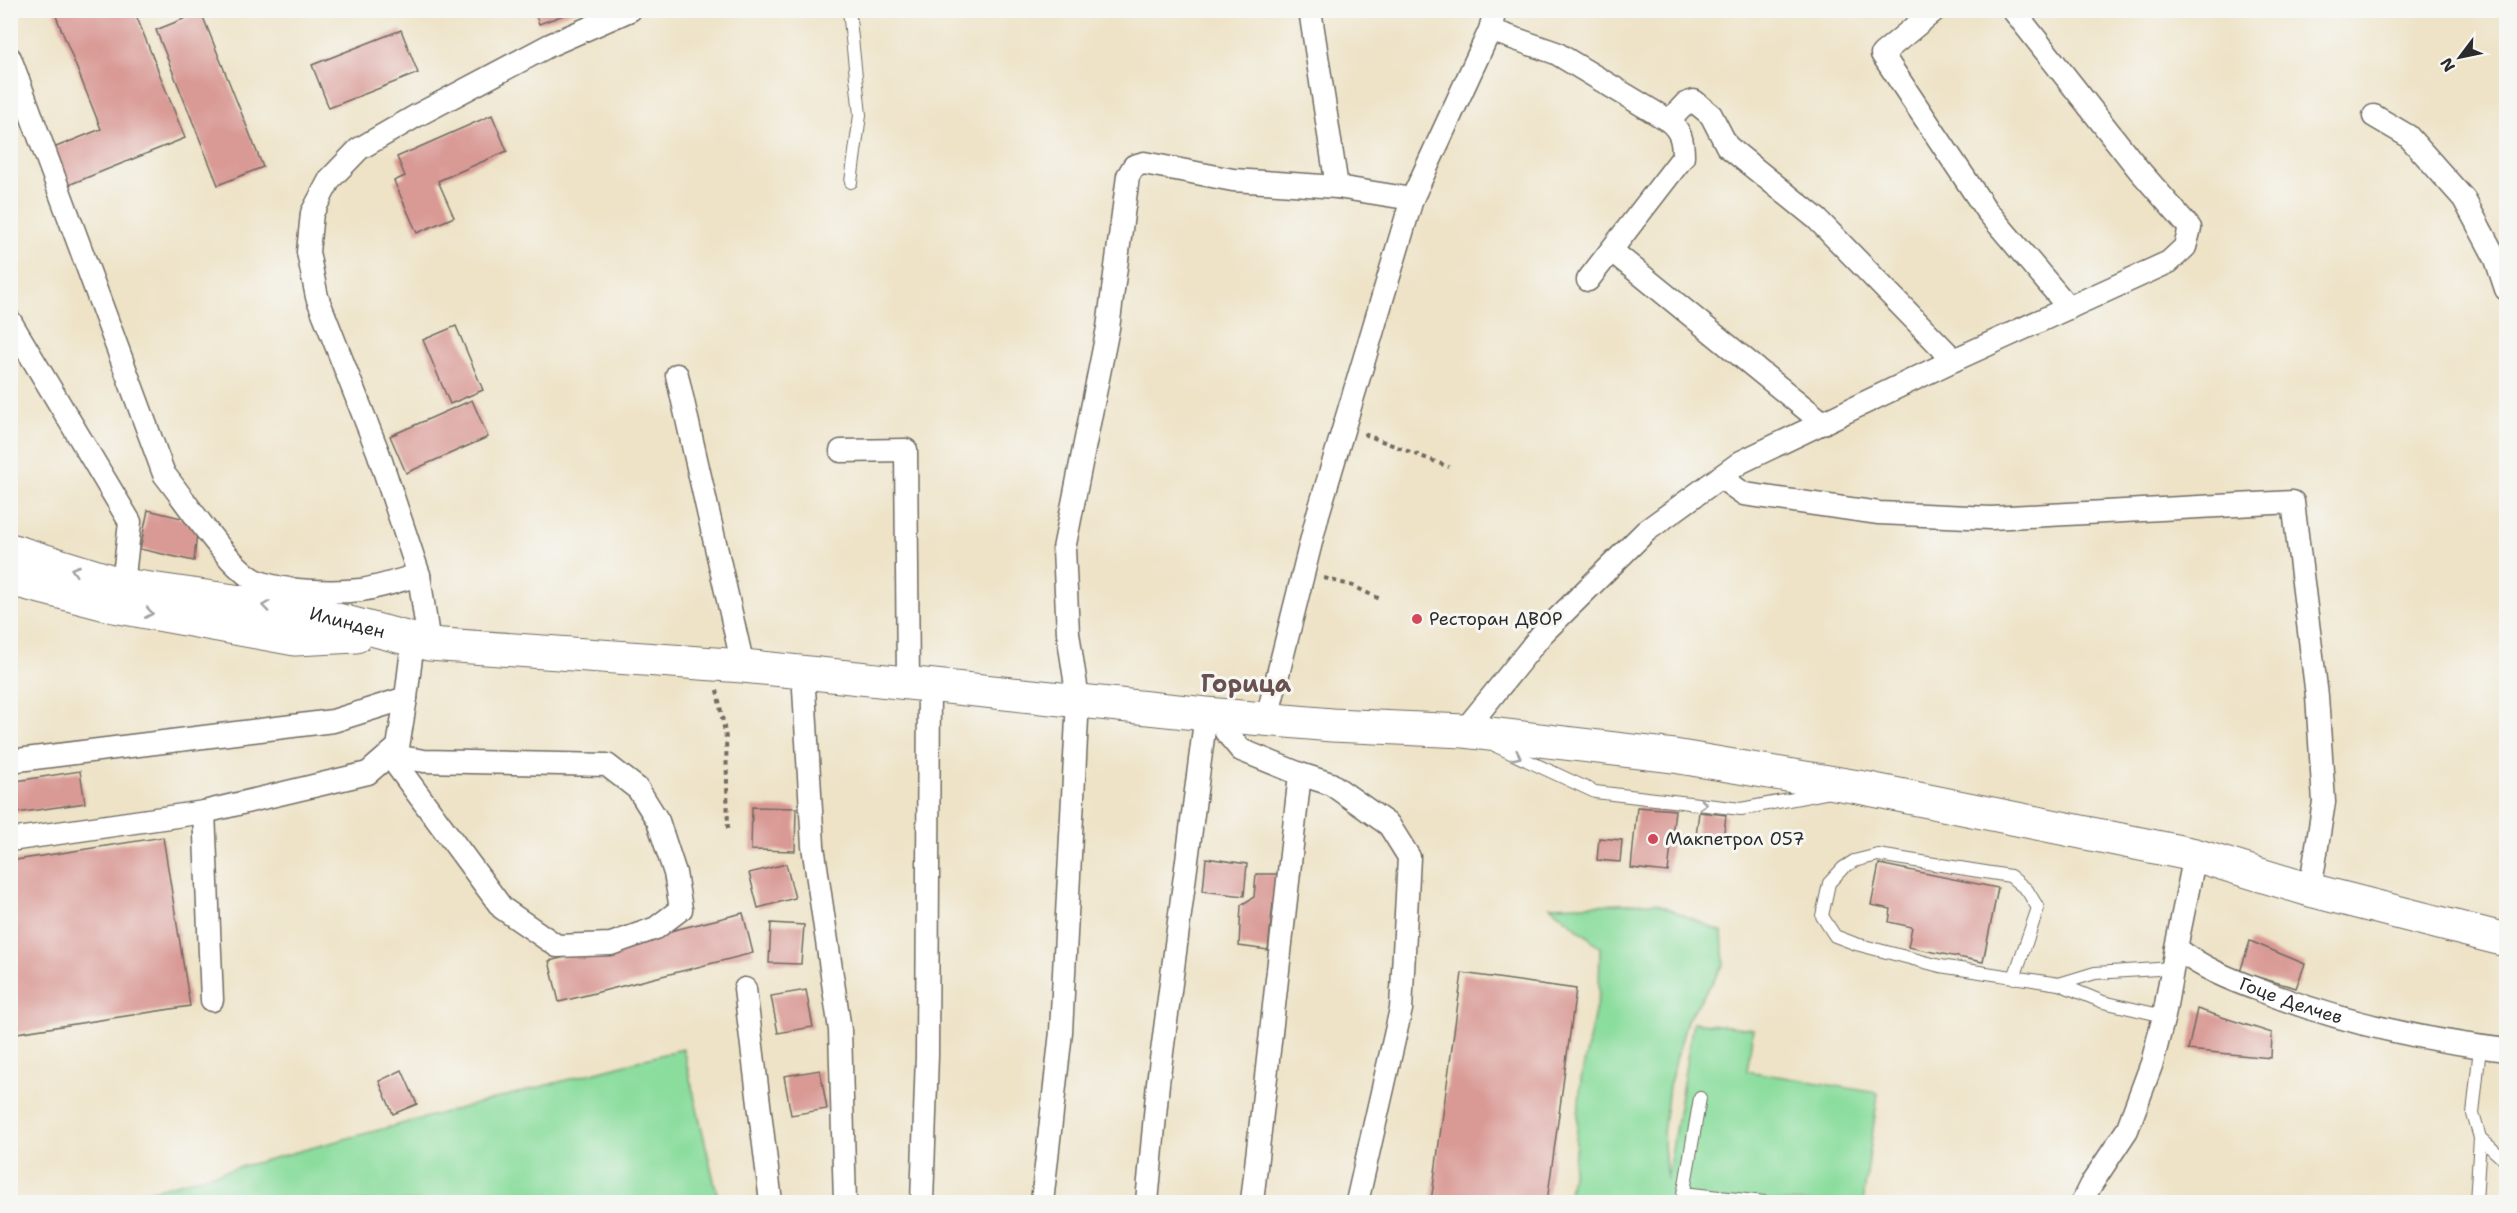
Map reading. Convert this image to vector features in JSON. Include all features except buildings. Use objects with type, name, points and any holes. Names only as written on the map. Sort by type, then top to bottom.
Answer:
[{"type":"main road","name":"Илинден","points":[[10,550],[123,585],[303,611],[409,640]]},
{"type":"main road","name":"Илинден","points":[[10,579],[114,606],[295,639],[409,640]]},
{"type":"main road","points":[[409,640],[727,664],[1332,725],[1464,731],[1674,756],[1864,788],[2195,855],[2310,891],[2506,940]]},
{"type":"street","points":[[10,840],[204,812],[368,773],[398,747],[406,698],[409,640],[419,575],[378,452],[317,297],[308,252],[312,213],[330,179],[358,150],[416,116],[550,45],[630,10]]},
{"type":"street","points":[[1310,10],[1337,188]]},
{"type":"street","points":[[1935,10],[1882,54],[1986,210],[2069,308]]},
{"type":"street","points":[[1464,731],[1542,634],[1647,531],[1741,462],[1954,360],[2169,262],[2185,247],[2190,228],[2139,170],[2013,10]]},
{"type":"street","points":[[1267,718],[1344,426],[1412,200],[1493,20],[1556,53],[1669,121],[1676,127],[1683,142],[1683,157],[1588,280]]},
{"type":"street","points":[[10,58],[164,474],[199,520],[229,557],[256,580],[293,590],[362,590],[419,575]]},
{"type":"street","points":[[1669,121],[1685,104],[1694,101],[1703,107],[1711,115],[1727,146],[1817,219],[1954,360]]},
{"type":"street","points":[[2374,116],[2408,136],[2464,199],[2496,259],[2506,289]]},
{"type":"street","points":[[1041,1203],[1061,1032],[1078,699],[1068,633],[1064,549],[1108,328],[1128,176],[1134,166],[1144,164],[1233,180],[1337,188],[1412,200]]},
{"type":"street","points":[[1612,251],[1823,423]]},
{"type":"street","points":[[10,321],[130,522],[123,585]]},
{"type":"street","points":[[677,375],[727,664]]},
{"type":"street","points":[[841,451],[906,450],[919,683],[927,1055],[921,1203]]},
{"type":"street","points":[[1720,477],[1744,494],[1879,513],[1991,518],[2293,502],[2317,696],[2324,802],[2310,891]]},
{"type":"street","points":[[803,671],[813,846],[840,1030],[845,1203]]},
{"type":"street","points":[[10,761],[333,720],[406,698]]},
{"type":"street","points":[[1212,714],[1241,750],[1331,784],[1389,825],[1409,857],[1401,1009],[1357,1203]]},
{"type":"street","points":[[1148,1203],[1158,1083],[1212,714]]},
{"type":"street","points":[[389,755],[424,761],[607,765],[638,789],[658,821],[675,873],[681,909],[656,928],[611,944],[557,946],[502,908],[389,755]]},
{"type":"street","points":[[1252,1203],[1300,774]]},
{"type":"street","points":[[204,812],[212,1000]]},
{"type":"street","points":[[2082,1203],[2090,1186],[2127,1130],[2152,1063],[2164,1016],[2195,855]]},
{"type":"street","name":"Гоце Делчев","points":[[2175,958],[2193,961],[2223,976],[2305,1008],[2388,1030],[2506,1050]]},
{"type":"street","points":[[746,989],[771,1203]]},
{"type":"lane","points":[[849,10],[861,115],[851,182]]},
{"type":"lane","points":[[1464,731],[1595,792],[1742,809],[1864,788]]},
{"type":"lane","points":[[2014,978],[2038,908],[2027,890],[2010,876],[1878,855],[1854,861],[1843,868],[1829,883],[1822,915],[1835,936],[1856,944],[1940,966],[2014,978],[2059,984],[2103,1002],[2164,1016]]},
{"type":"lane","points":[[2059,984],[2095,973],[2175,958]]},
{"type":"lane","points":[[2476,1203],[2480,1138],[2473,1114],[2480,1047]]},
{"type":"lane","points":[[1700,1098],[1682,1198],[1764,1203]]},
{"type":"lane","points":[[2480,1138],[2505,1160]]},
{"type":"path","points":[[1344,426],[1449,467]]},
{"type":"path","points":[[1304,571],[1353,586],[1382,600]]},
{"type":"path","points":[[727,664],[728,830]]},
{"type":"green space","points":[[1656,903],[1722,932],[1724,965],[1687,1020],[1669,1086],[1663,1133],[1667,1180],[1693,1022],[1753,1029],[1747,1071],[1878,1093],[1863,1202],[1568,1202],[1575,1153],[1581,1079],[1599,992],[1600,947],[1550,906]]},
{"type":"green space","points":[[683,1049],[719,1202],[108,1202]]},
{"type":"place","name":"Ресторан ДВОР","points":[[1417,619]]},
{"type":"place","name":"Макпетрол 057","points":[[1653,839]]},
{"type":"district","name":"Горица","points":[[1246,684]]}]
